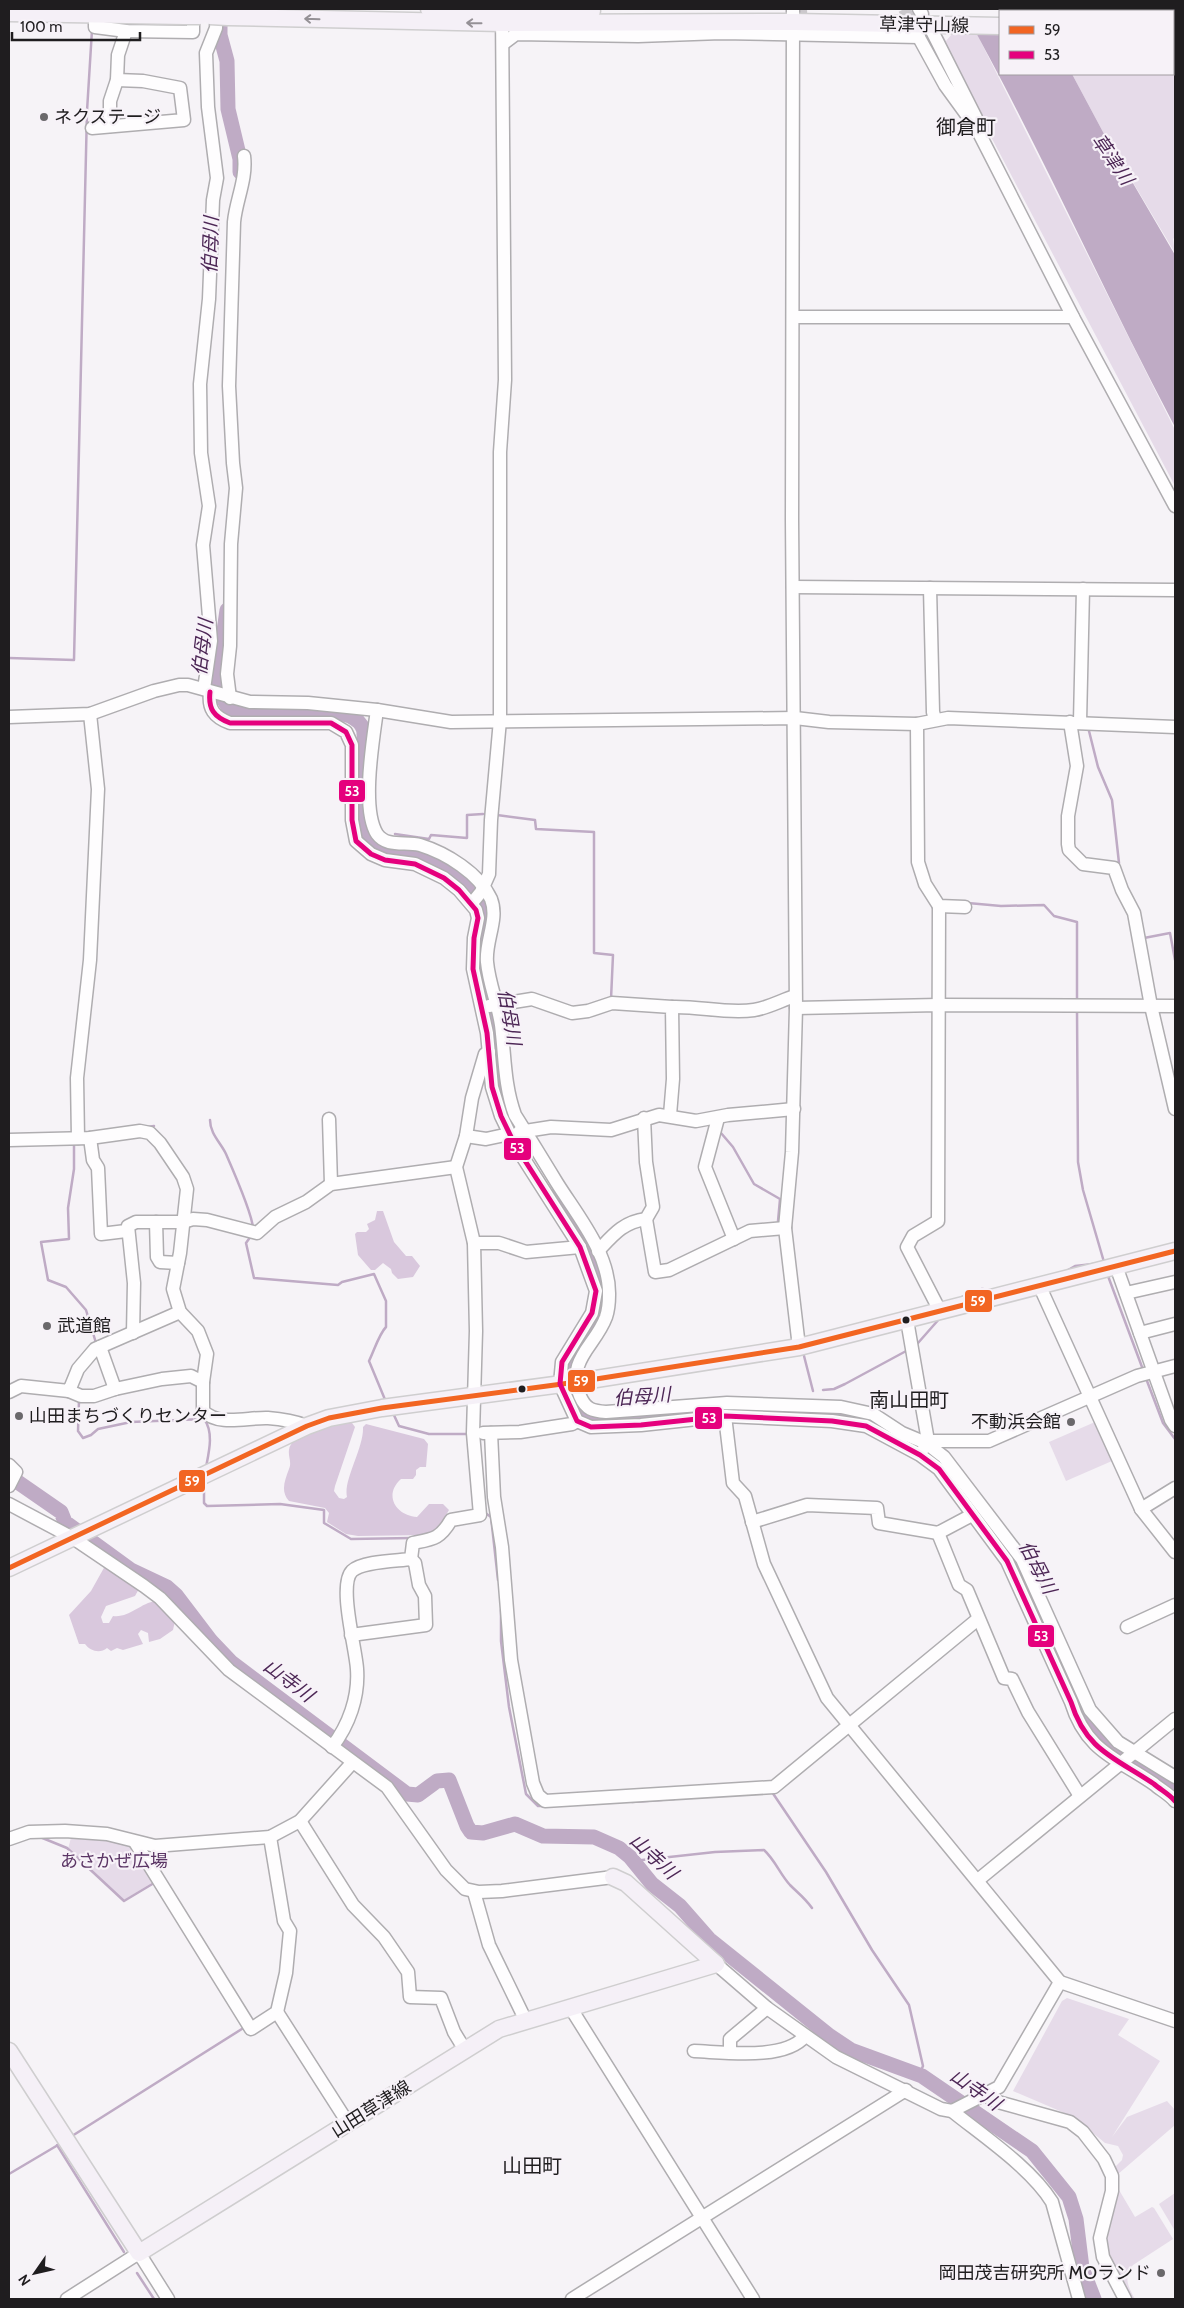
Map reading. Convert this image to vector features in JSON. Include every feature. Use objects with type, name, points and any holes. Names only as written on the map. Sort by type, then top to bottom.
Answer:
[{"type":"main road","name":"草津守山線","points":[[430,9],[502,14]]},
{"type":"main road","name":"草津守山線","points":[[9,13],[502,14],[795,23],[925,21],[999,16]]},
{"type":"main road","name":"草津守山線","points":[[925,21],[999,26]]},
{"type":"main road","points":[[9,1568],[307,1426],[350,1414],[577,1382],[799,1347],[1175,1251]]},
{"type":"main road","points":[[613,1877],[633,1889],[716,1964]]},
{"type":"main road","name":"山田草津線","points":[[139,2253],[499,2029],[525,2019],[716,1964]]},
{"type":"main road","points":[[9,2051],[139,2253]]},
{"type":"street","points":[[96,12],[95,27],[126,31],[193,32],[205,14],[216,28],[206,53],[208,107],[217,178],[213,200],[209,299],[200,384],[201,453],[209,506],[204,545],[211,641],[209,704],[212,712],[219,718],[230,722],[331,722],[342,728],[352,745],[352,820],[356,841],[370,854],[385,860],[415,864],[491,900],[493,909],[487,963],[500,1024],[507,1089],[516,1115],[596,1247],[608,1279],[606,1318],[580,1360],[577,1382],[585,1407],[596,1412],[622,1412],[727,1403],[841,1408],[873,1414],[944,1457],[1022,1559],[1090,1710],[1118,1742],[1128,1757],[1175,1801]]},
{"type":"street","points":[[478,895],[489,874],[490,820],[500,720],[500,452],[505,380],[504,43],[502,14]]},
{"type":"street","points":[[504,43],[516,34],[638,36],[721,33],[795,23],[925,21]]},
{"type":"street","points":[[925,21],[945,84],[976,129],[1073,317],[1175,506]]},
{"type":"street","points":[[925,21],[1175,493]]},
{"type":"street","points":[[795,23],[793,113],[795,1002],[794,1109],[785,1228],[799,1347]]},
{"type":"street","points":[[110,126],[110,101],[117,80],[118,55],[126,31]]},
{"type":"street","points":[[92,128],[184,120],[180,88],[143,81],[117,80]]},
{"type":"street","points":[[230,698],[227,674],[230,646],[231,544],[236,488],[232,463],[229,386],[235,206],[244,178],[244,156]]},
{"type":"street","points":[[793,317],[1073,317]]},
{"type":"street","points":[[1159,590],[1170,583],[1175,583]]},
{"type":"street","points":[[794,587],[1175,590]]},
{"type":"street","points":[[930,588],[933,712],[935,719]]},
{"type":"street","points":[[1083,589],[1075,722],[1077,766],[1068,816],[1069,850],[1083,864],[1114,868],[1122,890],[1134,913],[1151,1006],[1175,1109]]},
{"type":"street","points":[[1159,590],[1175,597]]},
{"type":"street","points":[[9,717],[90,714],[154,691],[178,685],[250,702],[308,703],[377,710],[431,721],[795,718],[829,722],[916,724],[935,719],[1075,722],[1175,727]]},
{"type":"street","points":[[377,710],[370,758],[371,810],[376,832],[382,840],[388,842],[418,844],[446,857],[470,873],[478,895],[478,918],[474,938],[473,970],[489,1052],[492,1088],[501,1116],[510,1135],[580,1248],[596,1291],[592,1313],[562,1362],[560,1384],[576,1421],[591,1427],[641,1425],[725,1416],[818,1420],[866,1426],[925,1446],[989,1441],[1154,1371],[1175,1366]]},
{"type":"street","points":[[90,714],[98,788],[90,960],[76,1078],[84,1138],[98,1168],[101,1234],[126,1231]]},
{"type":"street","points":[[916,724],[918,862],[924,884],[939,906],[938,1222],[913,1236],[907,1247],[940,1311]]},
{"type":"street","points":[[939,906],[964,907]]},
{"type":"street","points":[[481,1008],[532,998],[572,1013],[588,1011],[612,1003],[672,1007],[687,1006],[718,1011],[749,1010],[795,1002],[1175,1006]]},
{"type":"street","points":[[670,1115],[673,1079],[672,1007]]},
{"type":"street","points":[[351,1635],[426,1625],[425,1596],[419,1585],[415,1563],[411,1559],[412,1543],[432,1539],[443,1533],[451,1520],[480,1515],[473,1433],[476,1331],[474,1243],[456,1167],[466,1136],[478,1076],[485,1054],[489,1052]]},
{"type":"street","points":[[466,1136],[486,1139],[525,1130],[551,1127],[611,1130],[658,1115],[670,1115],[680,1120],[688,1121],[794,1109]]},
{"type":"street","points":[[644,1118],[646,1162],[653,1199],[653,1207],[646,1219],[655,1272],[669,1270],[750,1231],[785,1228]]},
{"type":"street","points":[[718,1118],[704,1167],[734,1239]]},
{"type":"street","points":[[329,1119],[331,1184]]},
{"type":"street","points":[[9,1140],[84,1138],[140,1131],[150,1133],[160,1143],[183,1178],[187,1189],[173,1288],[180,1312],[202,1338],[207,1354],[203,1382],[203,1412],[209,1417],[222,1420],[266,1418],[292,1420],[307,1426]]},
{"type":"street","points":[[133,1333],[134,1283],[126,1231],[128,1226],[136,1222],[183,1222],[193,1219],[207,1220],[257,1233],[275,1217],[306,1202],[331,1184],[456,1167]]},
{"type":"street","points":[[474,1243],[499,1243],[526,1252],[596,1247],[628,1222],[646,1219]]},
{"type":"street","points":[[156,1222],[157,1257],[160,1262],[178,1263]]},
{"type":"street","points":[[1116,1266],[1171,1420],[1175,1426]]},
{"type":"street","points":[[1126,1293],[1175,1282]]},
{"type":"street","points":[[1040,1287],[1141,1509],[1175,1552]]},
{"type":"street","points":[[69,1391],[78,1369],[95,1349],[180,1312]]},
{"type":"street","points":[[907,1320],[925,1446],[939,1469],[1007,1561],[1052,1658],[1076,1717],[1102,1752],[1128,1757],[1175,1777]]},
{"type":"street","points":[[1140,1333],[1175,1324]]},
{"type":"street","points":[[100,1347],[115,1388]]},
{"type":"street","points":[[9,1392],[21,1386],[69,1391],[81,1396],[94,1396],[115,1388],[162,1379],[191,1376],[203,1382]]},
{"type":"street","points":[[818,1420],[819,1406]]},
{"type":"street","points":[[725,1416],[733,1483],[745,1496],[764,1564],[797,1638],[827,1698],[1060,1982],[1175,2021]]},
{"type":"street","points":[[473,1433],[529,1431],[572,1424],[576,1421]]},
{"type":"street","points":[[491,1432],[494,1497],[502,1547],[511,1660],[532,1783],[535,1792],[541,1799],[559,1801],[774,1787],[978,1619]]},
{"type":"street","points":[[9,1465],[16,1472],[9,1486]]},
{"type":"street","points":[[1141,1509],[1175,1488]]},
{"type":"street","points":[[9,1504],[73,1538],[160,1598],[229,1670],[352,1763],[387,1787],[446,1870],[464,1889],[474,1892],[544,1887],[613,1877]]},
{"type":"street","points":[[752,1522],[807,1505],[861,1506],[877,1508],[879,1523],[938,1533],[972,1515]]},
{"type":"street","points":[[938,1533],[959,1585],[967,1590],[1004,1678],[1012,1679],[1028,1712],[1080,1796]]},
{"type":"street","points":[[332,1747],[343,1733],[355,1698],[357,1668],[351,1635],[348,1580],[350,1573],[366,1565],[411,1559]]},
{"type":"street","points":[[1127,1627],[1175,1605]]},
{"type":"street","points":[[1052,1658],[1064,1653]]},
{"type":"street","points":[[978,1880],[1175,1719]]},
{"type":"street","points":[[9,1839],[29,1832],[65,1831],[107,1834],[155,1846],[270,1837],[300,1821],[352,1763]]},
{"type":"street","points":[[300,1821],[354,1905],[384,1937],[408,1972],[410,1997],[441,1998],[454,2032],[465,2050]]},
{"type":"street","points":[[270,1837],[284,1921],[290,1931],[286,1973],[278,2012],[348,2123]]},
{"type":"street","points":[[135,1842],[251,2029],[278,2012]]},
{"type":"street","points":[[474,1892],[489,1945],[525,2019]]},
{"type":"street","points":[[716,1964],[767,2008],[836,2057],[941,2109],[954,2110],[974,2099],[988,2095],[999,2087],[1060,1982]]},
{"type":"street","points":[[570,2007],[753,2299]]},
{"type":"street","points":[[730,2052],[730,2039],[767,2008]]},
{"type":"street","points":[[694,2051],[773,2051],[796,2045],[804,2036]]},
{"type":"street","points":[[572,2299],[906,2090]]},
{"type":"street","points":[[988,2095],[992,2100],[998,2102],[1070,2122],[1083,2132],[1104,2159],[1112,2176],[1112,2191],[1100,2238],[1103,2257],[1125,2299]]},
{"type":"street","points":[[954,2110],[1004,2152],[1045,2191],[1056,2212],[1079,2299]]},
{"type":"street","points":[[67,2299],[139,2253],[168,2299]]},
{"type":"green space","points":[[952,34],[977,34],[1175,430],[1175,486],[939,38],[943,36],[946,41]]},
{"type":"green space","points":[[1175,38],[1175,240],[1173,238],[1175,253],[1103,132],[1073,75],[1174,75]]},
{"type":"green space","points":[[1095,1422],[1112,1461],[1066,1481],[1049,1442]]},
{"type":"green space","name":"あさかぜ広場","points":[[72,1834],[131,1844],[153,1882],[124,1900],[68,1849]]},
{"type":"green space","points":[[1067,1998],[1129,2019],[1118,2035],[1160,2061],[1112,2137],[1127,2117],[1167,2101],[1175,2110],[1175,2125],[1117,2175],[1114,2168],[1122,2160],[1123,2155],[1118,2146],[1105,2143],[1074,2117],[1013,2091],[1062,2001]]},
{"type":"green space","points":[[1119,2190],[1135,2217],[1152,2207],[1154,2208],[1173,2239],[1133,2265],[1130,2269],[1127,2278],[1135,2299],[1130,2299],[1111,2263],[1105,2243]]},
{"type":"green space","points":[[1175,2193],[1175,2231],[1159,2204]]},
{"type":"shaded area","points":[[377,1211],[383,1211],[394,1242],[406,1256],[412,1256],[420,1266],[413,1277],[398,1279],[391,1269],[383,1263],[375,1270],[371,1270],[358,1255],[355,1234],[357,1232],[366,1232],[369,1229],[367,1224],[375,1220]]},
{"type":"shaded area","points":[[337,1423],[352,1423],[355,1427],[334,1491],[339,1498],[344,1499],[347,1497],[348,1482],[360,1444],[363,1427],[366,1424],[424,1439],[428,1444],[426,1467],[420,1467],[416,1470],[416,1475],[413,1479],[401,1479],[393,1492],[393,1498],[394,1504],[403,1513],[417,1517],[429,1504],[443,1504],[449,1510],[437,1530],[424,1535],[358,1536],[346,1534],[327,1522],[329,1513],[325,1508],[289,1501],[286,1497],[284,1485],[290,1466],[289,1450],[291,1444],[302,1436]]},
{"type":"shaded area","points":[[105,1566],[130,1585],[140,1587],[135,1596],[106,1606],[101,1617],[103,1623],[109,1623],[113,1616],[125,1615],[145,1604],[156,1601],[175,1621],[173,1630],[160,1639],[149,1642],[148,1633],[141,1630],[138,1634],[143,1644],[123,1650],[117,1648],[111,1651],[107,1648],[95,1651],[85,1644],[79,1644],[69,1615],[91,1591]]},
{"type":"water","name":"草津川","points":[[963,9],[999,11],[999,75],[1073,75],[1103,132],[1175,255],[1175,427],[1018,112]]},
{"type":"pier","points":[[961,9],[1040,10],[999,10],[999,34],[974,34]]},
{"type":"waterway","name":"伯母川","points":[[220,15],[220,35],[227,61],[228,109],[240,159],[240,172]]},
{"type":"waterway","points":[[9,658],[74,660],[87,111],[92,30]]},
{"type":"waterway","name":"伯母川","points":[[227,610],[216,686],[228,707],[241,711],[256,712],[327,711],[342,713],[357,720],[364,732],[360,775],[360,805],[363,823],[371,841],[384,851],[428,858],[452,869],[473,888],[483,902],[486,909],[486,925],[479,957],[480,972],[492,1020],[502,1099],[516,1126]]},
{"type":"waterway","points":[[1088,727],[1098,767],[1112,800],[1119,863]]},
{"type":"waterway","points":[[395,834],[429,839],[431,835],[467,838],[467,815],[483,814]]},
{"type":"waterway","points":[[497,815],[535,820],[536,829],[594,832],[594,953],[613,955],[611,999]]},
{"type":"waterway","points":[[968,903],[1001,906],[1044,905],[1054,916],[1077,922],[1077,1001]]},
{"type":"waterway","points":[[1144,936],[1144,938],[1170,933],[1175,960]]},
{"type":"waterway","points":[[1077,1009],[1078,1162],[1083,1190],[1104,1262]]},
{"type":"waterway","points":[[210,1120],[212,1130],[226,1154],[242,1192],[253,1228]]},
{"type":"waterway","points":[[147,1127],[154,1126]]},
{"type":"waterway","points":[[721,1133],[733,1147],[754,1184],[780,1199],[778,1221]]},
{"type":"waterway","points":[[74,1141],[74,1169],[68,1208],[69,1239],[41,1242],[48,1280],[66,1287],[86,1310],[96,1343]]},
{"type":"waterway","name":"伯母川","points":[[558,1194],[586,1243],[600,1282],[599,1311],[594,1323],[573,1354],[569,1366],[568,1380],[573,1398],[580,1412],[593,1419],[720,1411]]},
{"type":"waterway","points":[[251,1236],[246,1243],[254,1278],[338,1285],[342,1282],[374,1274],[386,1301],[386,1327],[369,1361],[386,1402]]},
{"type":"waterway","points":[[1068,1270],[1075,1266],[1093,1264]]},
{"type":"waterway","points":[[1108,1276],[1142,1367]]},
{"type":"waterway","points":[[962,1297],[982,1289],[993,1290]]},
{"type":"waterway","points":[[918,1343],[940,1318]]},
{"type":"waterway","points":[[823,1390],[834,1389],[845,1384],[908,1350]]},
{"type":"waterway","points":[[803,1352],[813,1391]]},
{"type":"waterway","points":[[1147,1381],[1163,1423],[1175,1439]]},
{"type":"waterway","points":[[79,1400],[78,1431],[83,1438],[91,1435],[98,1429],[131,1422],[204,1419],[210,1436],[206,1467]]},
{"type":"waterway","name":"伯母川","points":[[765,1412],[839,1414],[871,1421],[938,1459],[946,1470]]},
{"type":"waterway","points":[[393,1413],[399,1426],[429,1434],[470,1434]]},
{"type":"waterway","name":"山寺川","points":[[9,1476],[61,1512],[65,1522],[131,1570],[167,1587],[176,1595],[211,1641],[231,1662],[407,1794],[418,1795],[437,1781],[449,1780],[471,1832],[483,1833],[515,1824],[543,1836],[594,1837],[619,1848],[630,1857],[652,1884],[680,1906],[709,1939],[830,2036],[851,2050],[922,2076],[1032,2151],[1069,2197],[1076,2219],[1082,2268],[1094,2299]]},
{"type":"waterway","points":[[204,1482],[204,1503],[207,1506],[280,1504],[324,1510],[324,1523],[351,1539],[412,1538]]},
{"type":"waterway","points":[[484,1512],[491,1517],[498,1580]]},
{"type":"waterway","name":"伯母川","points":[[1001,1541],[1031,1592],[1069,1682],[1091,1724],[1113,1746],[1156,1772],[1175,1787]]},
{"type":"waterway","points":[[501,1610],[501,1641],[509,1707],[526,1794],[538,1806],[544,1806]]},
{"type":"waterway","points":[[772,1792],[826,1872],[872,1950],[909,2005],[923,2066],[919,2075]]},
{"type":"waterway","points":[[632,1802],[674,1799]]},
{"type":"waterway","points":[[40,1837],[67,1848],[124,1901],[154,1883]]},
{"type":"waterway","points":[[633,1861],[715,1852],[764,1850],[786,1881],[812,1908]]},
{"type":"waterway","points":[[72,2136],[245,2027]]},
{"type":"waterway","points":[[57,2145],[124,2252]]},
{"type":"waterway","points":[[9,2174],[58,2145]]},
{"type":"waterway","points":[[137,2273],[154,2299]]},
{"type":"tunnel","points":[[801,9],[802,31]]},
{"type":"tunnel","points":[[904,9],[916,31]]},
{"type":"transit line","name":"53","points":[[210,692],[210,703],[213,712],[230,723],[331,723],[346,732],[352,745],[352,820],[356,841],[371,854],[385,860],[415,864],[444,878],[459,890],[476,910],[478,918],[474,938],[473,969],[487,1033],[492,1087],[501,1116],[515,1145],[580,1247],[596,1291],[592,1313],[562,1362],[560,1384],[577,1421],[591,1427],[641,1425],[725,1416],[832,1421],[866,1426],[920,1455],[939,1469],[1007,1561],[1077,1719],[1085,1732],[1104,1752],[1154,1784],[1175,1801]]},
{"type":"transit line","name":"59","points":[[9,1568],[307,1426],[329,1418],[382,1408],[577,1382],[799,1347],[1175,1251]]},
{"type":"place","name":"ネクステージ","points":[[44,117]]},
{"type":"place","name":"武道館","points":[[47,1326]]},
{"type":"place","name":"山田まちづくりセンター","points":[[19,1416]]},
{"type":"place","name":"不動浜会館","points":[[1071,1422]]},
{"type":"place","name":"岡田茂吉研究所 MOランド","points":[[1161,2273]]},
{"type":"district","name":"御倉町","points":[[966,127]]},
{"type":"district","name":"南山田町","points":[[909,1400]]},
{"type":"district","name":"山田町","points":[[532,2166]]}]
